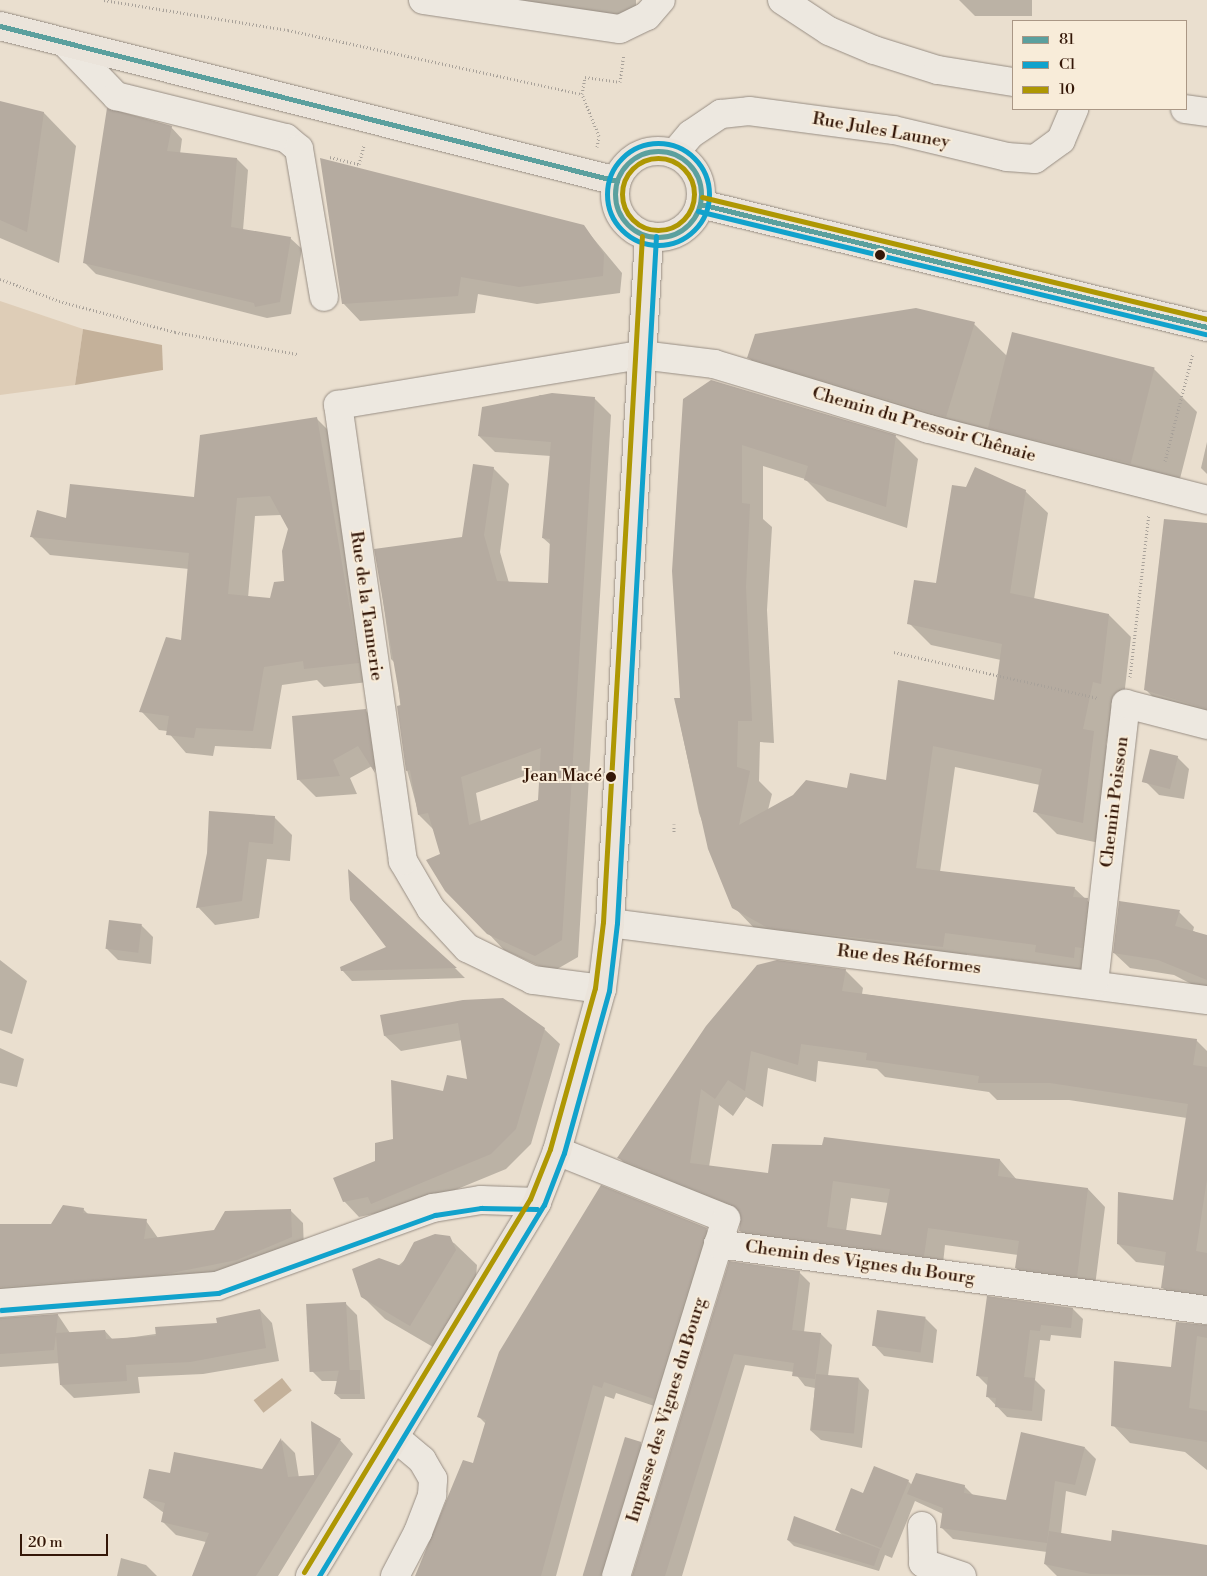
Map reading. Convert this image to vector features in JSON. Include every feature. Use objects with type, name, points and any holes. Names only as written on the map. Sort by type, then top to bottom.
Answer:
[{"type":"main road","points":[[0,26],[617,181]]},
{"type":"main road","points":[[674,154],[694,170],[701,186],[700,204],[683,229],[649,236],[631,227],[618,211],[617,181],[625,165],[639,155],[674,154]]},
{"type":"main road","points":[[700,204],[1006,280],[1203,326]]},
{"type":"main road","points":[[310,1576],[537,1202],[558,1151],[602,989],[610,923],[641,355],[644,264],[649,236]]},
{"type":"street","points":[[423,0],[620,29],[647,16],[661,0]]},
{"type":"street","points":[[782,0],[829,31],[874,50],[938,70],[1012,82]]},
{"type":"street","points":[[65,43],[116,96],[286,138],[298,149],[324,297]]},
{"type":"street","points":[[1187,109],[1207,112]]},
{"type":"street","name":"Rue Jules Launey","points":[[674,154],[691,134],[714,118],[749,111],[894,130],[1007,157],[1035,159],[1061,140],[1074,110]]},
{"type":"street","name":"Chemin du Pressoir Chênaie","points":[[641,355],[714,364],[929,429],[1152,488],[1207,500]]},
{"type":"street","name":"Rue de la Tannerie","points":[[602,989],[533,980],[467,948],[431,909],[403,861],[338,405],[641,355]]},
{"type":"street","points":[[1126,704],[1207,725]]},
{"type":"street","name":"Chemin Poisson","points":[[1094,982],[1126,704]]},
{"type":"street","name":"Rue des Réformes","points":[[610,923],[1094,982],[1207,1000]]},
{"type":"street","name":"Chemin des Vignes du Bourg","points":[[558,1151],[726,1219],[718,1244],[1207,1310]]},
{"type":"street","points":[[0,1303],[217,1286],[433,1208],[481,1200],[537,1202]]},
{"type":"street","name":"Impasse des Vignes du Bourg","points":[[616,1576],[718,1244]]},
{"type":"street","points":[[395,1437],[422,1460],[433,1479],[432,1495],[418,1532],[395,1576]]},
{"type":"street","points":[[922,1526],[923,1563],[962,1576]]},
{"type":"path","points":[[104,0],[288,30],[582,94]]},
{"type":"path","points":[[591,175],[599,136],[582,94],[585,77],[614,81]]},
{"type":"path","points":[[320,154],[349,162]]},
{"type":"path","points":[[0,279],[59,301],[175,332],[296,354]]},
{"type":"path","points":[[894,652],[1126,704],[1152,488],[1164,468],[1203,326]]},
{"type":"path","points":[[674,824],[674,832]]},
{"type":"shaded area","points":[[0,301],[83,329],[75,385],[0,395]]},
{"type":"shaded area","points":[[83,329],[162,345],[163,370],[75,385]]},
{"type":"shaded area","points":[[282,1378],[292,1391],[263,1413],[254,1400]]},
{"type":"building","points":[[0,101],[44,112],[27,232],[0,220]]},
{"type":"building","points":[[107,108],[172,126],[167,151],[237,158],[231,227],[291,237],[280,302],[255,307],[254,303],[83,263]]},
{"type":"building","points":[[320,158],[584,225],[604,254],[603,276],[519,287],[461,277],[458,296],[342,304]]},
{"type":"building","points":[[916,308],[975,322],[946,417],[747,358],[755,334]]},
{"type":"building","points":[[1012,332],[1155,368],[1131,464],[988,428]]},
{"type":"building","points":[[711,380],[896,435],[886,507],[804,480],[808,466],[742,445],[742,503],[750,504],[746,587],[752,721],[738,721],[737,767],[750,771],[739,825],[793,795],[806,780],[847,788],[850,773],[886,780],[898,680],[994,700],[1002,644],[907,624],[914,580],[936,583],[952,485],[966,487],[975,467],[1026,490],[1010,593],[1109,614],[1101,684],[1093,682],[1083,729],[1094,731],[1083,823],[1033,812],[1042,769],[933,746],[916,868],[1075,887],[1073,897],[1088,898],[1082,948],[1075,947],[1074,958],[1035,952],[1036,945],[945,933],[943,947],[768,928],[732,908],[708,849],[674,698],[680,698],[672,571],[683,399]]},
{"type":"building","points":[[552,393],[595,397],[562,940],[535,956],[487,934],[445,891],[426,860],[440,854],[428,813],[418,815],[410,770],[406,771],[397,706],[401,705],[374,549],[462,537],[473,464],[494,467],[484,535],[497,581],[548,583],[550,539],[542,538],[551,442],[478,436],[482,407]],"holes":[[[541,748],[538,800],[469,825],[461,777]]]},
{"type":"building","points":[[317,417],[359,663],[304,669],[303,661],[264,667],[253,731],[196,728],[194,738],[166,735],[169,716],[139,712],[166,637],[181,640],[189,553],[30,537],[37,510],[66,518],[70,484],[194,497],[200,435]],"holes":[[[270,496],[288,529],[282,551],[284,581],[274,582],[270,598],[228,594],[237,498]]]},
{"type":"building","points":[[1164,519],[1207,523],[1207,709],[1144,690]]},
{"type":"building","points":[[366,709],[375,773],[358,746],[333,760],[340,776],[297,780],[292,716]]},
{"type":"building","points":[[1150,749],[1178,756],[1170,789],[1142,782]]},
{"type":"building","points":[[209,811],[275,816],[273,844],[249,842],[242,901],[196,908],[207,853]]},
{"type":"building","points":[[348,869],[457,968],[341,971],[340,967],[386,947],[350,900]]},
{"type":"building","points":[[1119,901],[1180,910],[1175,926],[1207,935],[1207,980],[1158,960],[1113,953]]},
{"type":"building","points":[[109,920],[142,924],[138,953],[105,949]]},
{"type":"building","points":[[777,960],[846,969],[842,991],[1197,1039],[1193,1065],[1207,1067],[1207,1179],[1196,1251],[1207,1253],[1207,1294],[1161,1288],[1166,1252],[1117,1244],[1118,1192],[1173,1200],[1188,1104],[1050,1083],[978,1083],[979,1076],[866,1060],[867,1053],[801,1044],[798,1065],[751,1051],[745,1091],[728,1080],[715,1099],[701,1089],[690,1163],[768,1173],[772,1144],[822,1145],[824,1137],[1000,1159],[998,1176],[1088,1188],[1077,1277],[1015,1268],[1019,1241],[928,1228],[924,1256],[739,1231],[741,1216],[732,1205],[617,1158],[706,1026],[757,965]],"holes":[[[833,1181],[890,1189],[881,1235],[827,1227]]]},
{"type":"building","points":[[503,998],[545,1028],[516,1129],[491,1154],[371,1204],[368,1197],[343,1202],[333,1178],[375,1161],[375,1143],[393,1139],[391,1080],[443,1091],[447,1075],[467,1079],[458,1023],[384,1036],[380,1015],[463,1000]]},
{"type":"building","points":[[601,1185],[707,1228],[654,1399],[604,1382],[602,1388],[593,1385],[541,1576],[415,1576],[463,1460],[473,1463],[486,1420],[477,1417],[499,1352]]},
{"type":"building","points":[[63,1205],[84,1208],[83,1213],[147,1219],[144,1239],[214,1230],[225,1211],[291,1209],[292,1237],[237,1260],[161,1275],[0,1287],[0,1224],[51,1224]]},
{"type":"building","points":[[435,1234],[450,1236],[456,1250],[410,1326],[361,1297],[352,1269],[379,1258],[401,1266],[414,1242]]},
{"type":"building","points":[[729,1261],[800,1271],[792,1330],[821,1333],[815,1379],[792,1376],[794,1363],[734,1354],[665,1576],[632,1576]]},
{"type":"building","points":[[987,1296],[1073,1308],[1071,1328],[1041,1325],[1040,1331],[1030,1330],[1024,1377],[1035,1378],[1032,1411],[995,1407],[996,1398],[986,1397],[988,1377],[976,1376]]},
{"type":"building","points":[[346,1302],[350,1370],[310,1372],[306,1304]]},
{"type":"building","points":[[260,1309],[266,1348],[190,1362],[126,1365],[127,1381],[60,1385],[56,1335],[54,1350],[0,1354],[0,1318],[58,1314],[56,1333],[105,1330],[106,1339],[156,1336],[155,1327],[217,1323],[216,1318]]},
{"type":"building","points":[[877,1310],[926,1317],[921,1352],[872,1346]]},
{"type":"building","points":[[1176,1322],[1207,1325],[1207,1338],[1197,1336],[1189,1408],[1207,1411],[1207,1442],[1111,1426],[1114,1361],[1171,1367]]},
{"type":"building","points":[[339,1370],[360,1370],[360,1394],[334,1394]]},
{"type":"building","points":[[816,1374],[859,1378],[854,1434],[811,1430]]},
{"type":"building","points":[[311,1421],[341,1439],[256,1576],[192,1576],[209,1533],[161,1522],[165,1503],[143,1498],[149,1469],[170,1473],[174,1452],[262,1469],[281,1438],[288,1477],[314,1475]]},
{"type":"building","points":[[1021,1432],[1085,1447],[1075,1485],[1055,1481],[1047,1543],[940,1528],[943,1508],[907,1494],[916,1473],[965,1485],[964,1493],[1006,1500]]},
{"type":"building","points":[[625,1437],[641,1442],[600,1576],[583,1576]]},
{"type":"building","points":[[874,1466],[909,1480],[881,1548],[835,1530],[851,1488],[863,1493]]},
{"type":"building","points":[[794,1516],[880,1549],[874,1566],[787,1540]]},
{"type":"building","points":[[1112,1530],[1207,1545],[1207,1576],[1091,1574],[1044,1564],[1049,1531],[1111,1541]]},
{"type":"transit line","name":"81","points":[[0,26],[617,181]]},
{"type":"transit line","name":"C1","points":[[658,143],[677,147],[694,158],[705,175],[709,194],[705,213],[694,230],[677,241],[658,245],[639,241],[622,230],[611,213],[607,194],[611,175],[622,158],[639,147],[658,143]]},
{"type":"transit line","name":"81","points":[[658,151],[675,154],[689,163],[698,177],[701,194],[698,211],[689,225],[675,234],[658,237],[641,234],[627,225],[618,211],[615,194],[618,177],[627,163],[641,154],[658,151]]},
{"type":"transit line","name":"10","points":[[658,158],[678,164],[688,174],[694,194],[688,214],[678,224],[658,230],[638,224],[628,214],[622,194],[628,174],[638,164],[658,158]]},
{"type":"transit line","name":"10","points":[[702,197],[1207,319]]},
{"type":"transit line","name":"81","points":[[700,204],[1207,327]]},
{"type":"transit line","name":"C1","points":[[698,211],[1205,334]]},
{"type":"transit line","name":"10","points":[[304,1572],[530,1199],[550,1149],[595,988],[603,922],[642,236]]},
{"type":"transit line","name":"C1","points":[[319,1576],[544,1205],[564,1153],[609,991],[617,923],[656,236]]},
{"type":"transit line","name":"C1","points":[[1,1310],[218,1293],[435,1215],[481,1208],[537,1209]]},
{"type":"place","name":"Jean Macé","points":[[611,777]]}]
